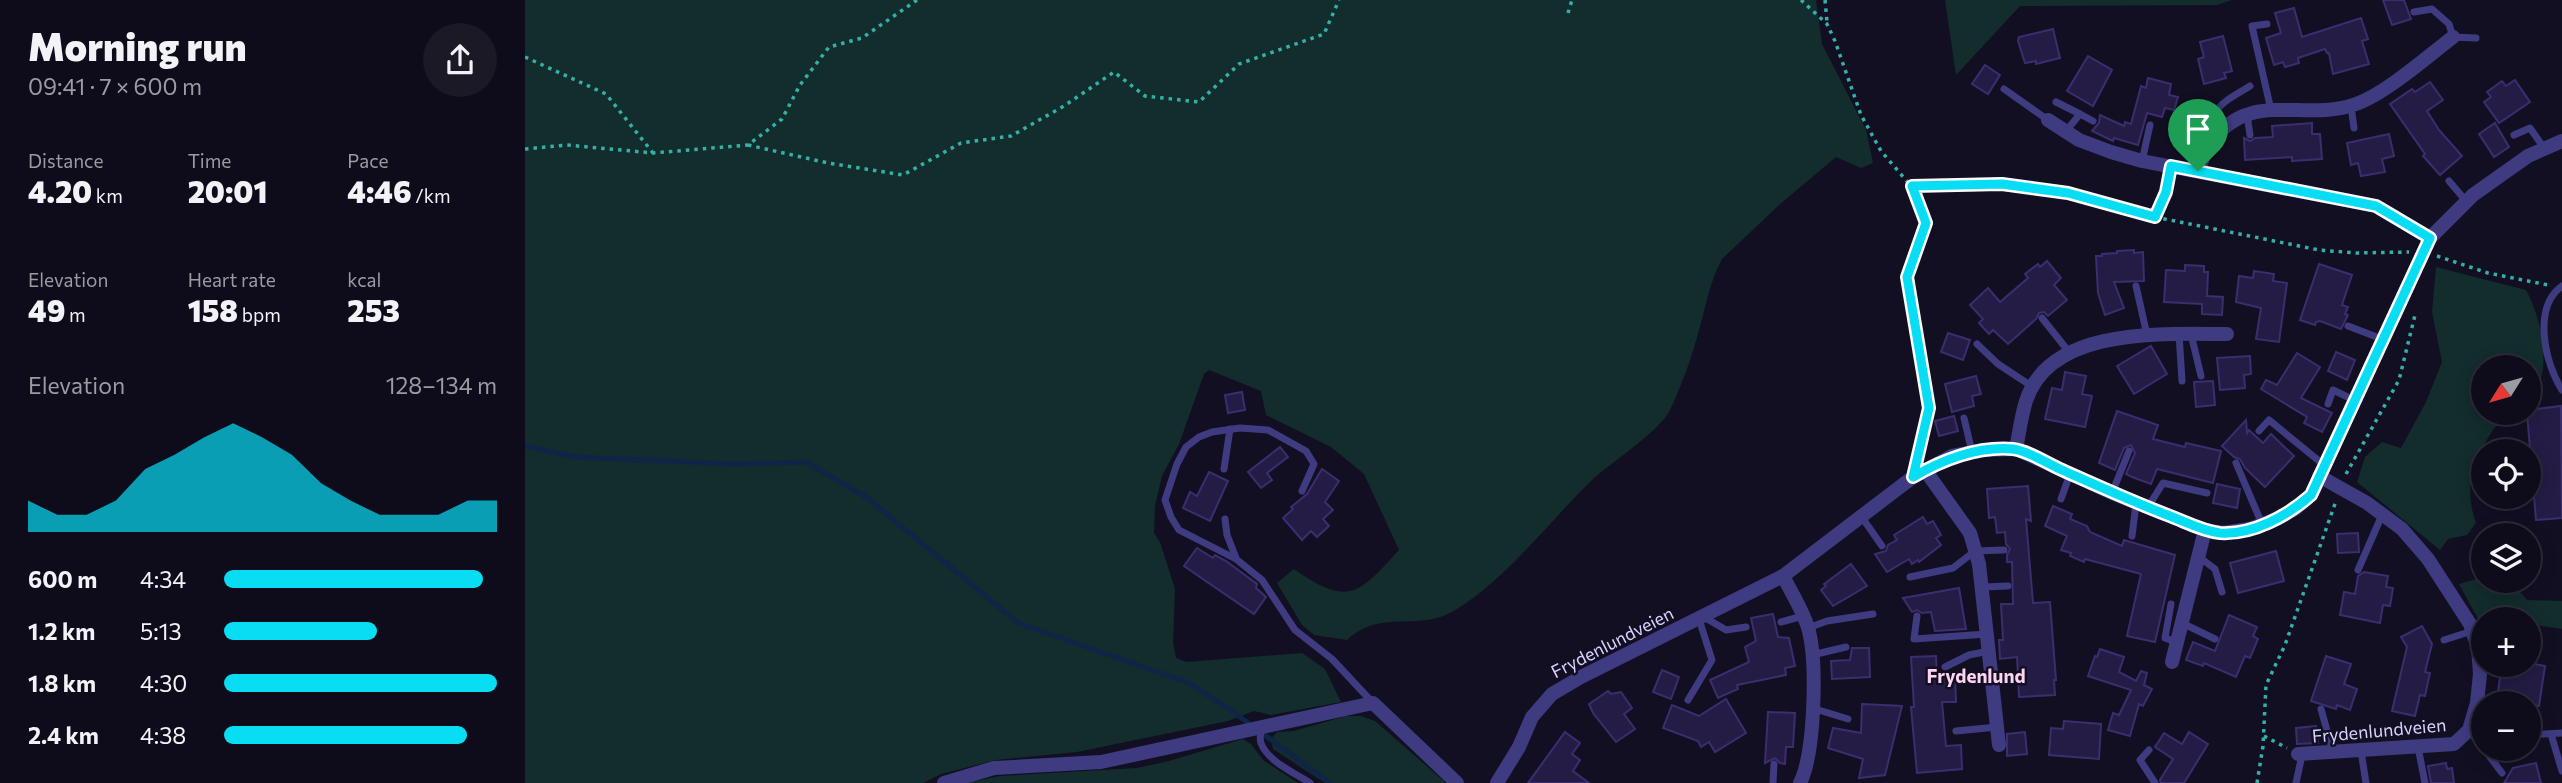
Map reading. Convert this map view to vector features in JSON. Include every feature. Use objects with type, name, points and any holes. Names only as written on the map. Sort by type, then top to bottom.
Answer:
[{"type":"street","points":[[2198,171],[2210,143],[2231,121],[2257,110],[2333,111],[2351,106],[2388,85],[2453,37]]},
{"type":"street","points":[[2048,120],[2079,140],[2142,161],[2376,206],[2426,245]]},
{"type":"street","points":[[2227,334],[2147,335],[2099,342],[2057,358],[2026,399],[2016,449],[2112,493],[2205,530],[2222,533],[2262,524],[2295,509],[2311,495],[2426,245],[2466,201],[2528,156],[2562,141]]},
{"type":"street","name":"Frydenlundveien","points":[[1497,783],[1519,747],[1532,717],[1552,694],[1783,576],[1919,474],[1952,457],[2016,449]]},
{"type":"street","name":"Frydenlundveien","points":[[2322,470],[2402,529],[2428,559],[2471,628]]},
{"type":"street","points":[[1919,474],[1970,533],[1983,586],[1999,745]]},
{"type":"street","points":[[2172,662],[2205,530]]},
{"type":"street","points":[[1783,576],[1806,622],[1812,655],[1808,757],[1800,783]]},
{"type":"street","points":[[944,783],[994,768],[1101,762],[1373,703],[1457,783]]},
{"type":"street","name":"Frydenlundveien","points":[[2300,754],[2454,744],[2471,734]]},
{"type":"lane","points":[[2414,12],[2432,9],[2449,24],[2453,37],[2476,38]]},
{"type":"lane","points":[[2267,24],[2252,26],[2271,110]]},
{"type":"lane","points":[[2210,143],[2209,122],[2220,105],[2250,86]]},
{"type":"lane","points":[[2004,89],[2048,120]]},
{"type":"lane","points":[[2056,102],[2093,121]]},
{"type":"lane","points":[[2351,106],[2354,128]]},
{"type":"lane","points":[[2066,131],[2080,114]]},
{"type":"lane","points":[[2247,114],[2250,135]]},
{"type":"lane","points":[[2142,161],[2150,125]]},
{"type":"lane","points":[[2514,135],[2530,128],[2545,149]]},
{"type":"lane","points":[[2448,181],[2466,201]]},
{"type":"lane","points":[[2136,286],[2147,335]]},
{"type":"lane","points":[[2561,287],[2549,301],[2545,313],[2550,361],[2562,390]]},
{"type":"lane","points":[[2042,318],[2069,352]]},
{"type":"lane","points":[[2348,326],[2382,339]]},
{"type":"lane","points":[[2185,334],[2201,376]]},
{"type":"lane","points":[[2182,381],[2185,334]]},
{"type":"lane","points":[[1977,344],[1998,365],[2033,388]]},
{"type":"lane","points":[[2327,404],[2333,390],[2354,400]]},
{"type":"lane","points":[[1964,418],[1972,453]]},
{"type":"lane","points":[[2259,431],[2269,420],[2322,470]]},
{"type":"lane","points":[[1224,469],[1230,429]]},
{"type":"lane","points":[[1302,491],[1314,464],[1307,451],[1268,430],[1230,429],[1199,437],[1186,447],[1177,464],[1165,500],[1179,530],[1236,559],[1262,580],[1295,631],[1332,659],[1373,703]]},
{"type":"lane","points":[[2112,493],[2129,451]]},
{"type":"lane","points":[[2236,463],[2262,524]]},
{"type":"lane","points":[[2061,499],[2070,474]]},
{"type":"lane","points":[[2132,536],[2142,505],[2163,484],[2207,493]]},
{"type":"lane","points":[[2358,570],[2383,514]]},
{"type":"lane","points":[[1861,516],[1881,546]]},
{"type":"lane","points":[[1225,519],[1227,535],[1236,559]]},
{"type":"lane","points":[[1910,577],[1953,568],[1975,551],[2004,550]]},
{"type":"lane","points":[[2199,557],[2215,569],[2222,592]]},
{"type":"lane","points":[[1983,586],[2008,586]]},
{"type":"lane","points":[[2171,604],[2165,638],[2177,643]]},
{"type":"lane","points":[[1781,622],[1827,621],[1873,614]]},
{"type":"lane","points":[[1917,616],[1914,639],[1988,634]]},
{"type":"lane","points":[[1701,618],[1726,630],[1746,627]]},
{"type":"lane","points":[[1688,700],[1712,660],[1701,618]]},
{"type":"lane","points":[[2182,623],[2215,639]]},
{"type":"lane","points":[[2444,640],[2471,631]]},
{"type":"lane","points":[[1812,655],[1846,647]]},
{"type":"lane","points":[[1945,667],[1969,655],[1990,651]]},
{"type":"lane","points":[[1812,708],[1848,719]]},
{"type":"lane","points":[[2321,709],[2333,752]]},
{"type":"lane","points":[[1262,725],[1259,740],[1271,757],[1310,783]]},
{"type":"lane","points":[[1956,730],[1997,727]]},
{"type":"lane","points":[[2541,734],[2562,733]]},
{"type":"lane","points":[[2551,734],[2562,771]]},
{"type":"lane","points":[[2418,747],[2425,783]]},
{"type":"lane","points":[[2148,750],[2140,760],[2155,783]]},
{"type":"lane","points":[[2361,751],[2367,783]]},
{"type":"lane","points":[[2296,783],[2300,754]]},
{"type":"lane","points":[[2492,761],[2502,773]]},
{"type":"lane","points":[[1773,783],[1774,764]]},
{"type":"path","points":[[748,145],[782,118],[800,85],[829,47],[862,38],[917,0]]},
{"type":"path","points":[[525,149],[567,145],[653,153],[748,145],[828,163],[903,175],[961,143],[1011,136],[1064,106],[1114,72],[1145,96],[1199,102],[1239,64],[1324,34],[1339,0]]},
{"type":"path","points":[[1569,13],[1572,0]]},
{"type":"path","points":[[1801,0],[1827,24]]},
{"type":"path","points":[[1825,0],[1827,24],[1861,115],[1881,151],[1912,186],[1926,223],[1907,277],[1929,408],[1919,474]]},
{"type":"path","points":[[525,57],[607,94],[653,153]]},
{"type":"path","points":[[2155,217],[2166,192],[2171,166]]},
{"type":"path","points":[[1912,186],[2002,184],[2068,193],[2155,217],[2319,250],[2356,253],[2426,245],[2488,273],[2561,287]]},
{"type":"path","points":[[2257,783],[2264,736],[2266,685],[2285,645],[2341,486],[2399,380],[2414,315],[2402,296]]},
{"type":"path","points":[[2264,736],[2300,754]]},
{"type":"green space","points":[[525,0],[1816,0],[1822,44],[1866,130],[1873,163],[1861,168],[1836,157],[1779,205],[1722,259],[1711,285],[1679,391],[1664,419],[1645,438],[1591,481],[1493,582],[1443,616],[1374,625],[1360,630],[1347,640],[1314,635],[1302,625],[1277,583],[1294,569],[1327,588],[1340,592],[1351,591],[1373,577],[1399,550],[1364,474],[1331,447],[1266,415],[1261,391],[1209,370],[1204,374],[1179,444],[1162,476],[1155,506],[1154,533],[1160,542],[1175,589],[1173,643],[1176,658],[1187,662],[1302,653],[1325,669],[1341,702],[1271,715],[1254,711],[1228,721],[1077,752],[996,760],[941,774],[923,783],[525,783]]},
{"type":"green space","points":[[1945,0],[2232,0],[2217,5],[2020,6],[1956,75]]},
{"type":"green space","points":[[2436,267],[2526,290],[2532,301],[2543,346],[2541,379],[2541,355],[2471,355],[2471,425],[2497,425],[2488,439],[2471,439],[2471,509],[2476,523],[2471,523],[2471,530],[2467,535],[2448,539],[2440,550],[2357,482],[2365,457],[2382,442],[2401,448],[2426,402],[2442,362],[2432,312]]},
{"type":"green space","points":[[2471,580],[2471,593],[2521,593],[2527,600],[2562,601],[2562,629],[2541,626],[2541,607],[2472,607],[2459,584]]},
{"type":"green space","points":[[1346,716],[1361,716],[1375,721],[1446,783],[1325,783],[1273,749],[1271,739],[1277,732],[1294,731]]},
{"type":"green space","points":[[1243,739],[1251,744],[1263,760],[1298,783],[967,783],[1000,776],[1137,768]]},
{"type":"building","points":[[2383,0],[2404,0],[2411,19],[2392,25]]},
{"type":"building","points":[[2294,8],[2302,37],[2361,18],[2368,39],[2362,41],[2369,64],[2333,74],[2329,53],[2325,49],[2298,58],[2299,63],[2285,67],[2283,62],[2274,65],[2266,38],[2281,33],[2275,13]]},
{"type":"building","points":[[2053,29],[2060,58],[2036,64],[2036,61],[2025,63],[2019,37]]},
{"type":"building","points":[[2223,36],[2232,71],[2224,73],[2226,78],[2204,84],[2198,59],[2204,57],[2200,42]]},
{"type":"building","points":[[2088,56],[2112,70],[2093,106],[2067,91]]},
{"type":"building","points":[[1985,65],[2000,75],[1988,94],[1972,84]]},
{"type":"building","points":[[2148,78],[2171,84],[2169,95],[2178,97],[2174,110],[2165,108],[2162,117],[2147,113],[2138,145],[2114,138],[2113,141],[2092,131],[2099,123],[2100,115],[2124,126],[2125,122],[2131,124],[2141,86],[2146,88]]},
{"type":"building","points":[[2515,80],[2530,102],[2499,123],[2484,102],[2491,97],[2487,92],[2502,81],[2506,86]]},
{"type":"building","points":[[2430,82],[2443,100],[2427,111],[2439,130],[2462,156],[2440,175],[2423,156],[2425,154],[2390,104],[2412,89],[2415,92]]},
{"type":"building","points":[[2312,123],[2312,134],[2320,134],[2322,159],[2292,161],[2292,157],[2245,160],[2244,138],[2250,141],[2273,137],[2272,126]]},
{"type":"building","points":[[2495,123],[2509,147],[2494,157],[2479,134]]},
{"type":"building","points":[[2389,134],[2394,156],[2382,159],[2385,172],[2361,176],[2358,163],[2351,165],[2347,143]]},
{"type":"building","points":[[2134,250],[2134,253],[2143,252],[2144,281],[2114,282],[2124,308],[2105,315],[2098,293],[2096,256]]},
{"type":"building","points":[[2047,261],[2061,278],[2054,285],[2067,300],[2048,316],[2044,312],[2039,313],[2036,319],[2008,344],[1993,330],[1989,334],[1979,323],[1983,319],[1970,305],[1988,288],[2000,302],[2028,278],[2025,274]]},
{"type":"building","points":[[2319,264],[2352,275],[2342,305],[2348,307],[2345,314],[2348,315],[2341,329],[2320,321],[2315,325],[2300,320]]},
{"type":"building","points":[[2185,265],[2204,266],[2204,272],[2208,272],[2207,296],[2223,297],[2222,315],[2202,314],[2202,304],[2164,302],[2166,270],[2185,271]]},
{"type":"building","points":[[2254,271],[2274,274],[2273,281],[2287,283],[2279,342],[2256,339],[2261,308],[2236,302],[2239,276],[2253,278]]},
{"type":"building","points":[[1948,333],[1970,340],[1963,360],[1941,352]]},
{"type":"building","points":[[2151,346],[2167,374],[2134,394],[2117,366]]},
{"type":"building","points":[[2336,352],[2355,360],[2347,380],[2328,371]]},
{"type":"building","points":[[2297,353],[2320,367],[2301,398],[2332,413],[2322,432],[2304,423],[2307,417],[2261,389],[2266,380],[2277,385]]},
{"type":"building","points":[[2250,356],[2251,374],[2244,375],[2245,388],[2220,390],[2217,358]]},
{"type":"building","points":[[2065,372],[2086,376],[2082,394],[2092,396],[2085,427],[2045,419],[2052,388],[2062,390]]},
{"type":"building","points":[[1976,376],[1981,394],[1972,396],[1974,406],[1952,412],[1945,384]]},
{"type":"building","points":[[2213,381],[2215,405],[2196,407],[2194,382]]},
{"type":"building","points":[[1242,392],[1245,410],[1228,413],[1225,395]]},
{"type":"building","points":[[2561,406],[2562,518],[2536,520],[2535,509],[2541,509],[2541,439],[2529,439],[2528,425],[2541,425],[2541,408]]},
{"type":"building","points":[[2117,411],[2158,425],[2153,439],[2185,447],[2186,443],[2221,451],[2213,483],[2157,469],[2151,484],[2132,477],[2126,474],[2135,453],[2131,445],[2124,448],[2115,470],[2099,463]]},
{"type":"building","points":[[1954,416],[1958,431],[1939,436],[1935,421]]},
{"type":"building","points":[[2246,420],[2247,433],[2249,430],[2263,443],[2271,434],[2294,456],[2265,487],[2245,468],[2240,459],[2222,446]]},
{"type":"building","points":[[1280,447],[1288,457],[1267,473],[1272,480],[1261,488],[1248,472]]},
{"type":"building","points":[[1322,469],[1339,481],[1325,502],[1333,510],[1323,519],[1329,526],[1317,537],[1311,531],[1302,540],[1283,518],[1293,509],[1291,507],[1307,494]]},
{"type":"building","points":[[1209,472],[1228,481],[1210,521],[1183,508],[1190,492],[1197,496]]},
{"type":"building","points":[[2217,484],[2240,489],[2237,508],[2213,503]]},
{"type":"building","points":[[2028,486],[2031,521],[2026,519],[2033,603],[2050,602],[2056,680],[2055,695],[2019,697],[2017,657],[2000,659],[1999,640],[2003,640],[2001,604],[2013,604],[2012,562],[2007,562],[2010,549],[2006,544],[2005,532],[1997,533],[1995,517],[1989,518],[1987,489]]},
{"type":"building","points":[[2053,506],[2072,514],[2070,519],[2087,526],[2090,532],[2122,546],[2124,540],[2175,555],[2155,642],[2127,636],[2141,574],[2085,559],[2084,562],[2061,550],[2067,536],[2045,526]]},
{"type":"building","points":[[1923,517],[1927,524],[1933,521],[1941,535],[1936,538],[1941,545],[1919,562],[1918,560],[1912,564],[1909,559],[1887,572],[1875,554],[1886,551],[1888,545],[1897,540],[1894,535]]},
{"type":"building","points":[[2358,533],[2359,552],[2338,553],[2337,534]]},
{"type":"building","points":[[1197,548],[1213,558],[1215,555],[1226,561],[1257,584],[1256,588],[1266,597],[1254,614],[1184,566]]},
{"type":"building","points":[[2276,551],[2284,581],[2238,593],[2230,563]]},
{"type":"building","points":[[1851,564],[1867,586],[1833,606],[1821,590],[1826,586],[1824,584]]},
{"type":"building","points":[[2364,572],[2388,576],[2386,587],[2393,588],[2390,606],[2383,605],[2380,623],[2340,615],[2344,592],[2355,594],[2358,576]]},
{"type":"building","points":[[1959,588],[1966,629],[1935,631],[1931,612],[1912,612],[1903,598]]},
{"type":"building","points":[[1773,614],[1778,637],[1789,638],[1795,666],[1785,668],[1786,675],[1737,685],[1738,689],[1718,698],[1710,680],[1749,662],[1745,647],[1756,641],[1751,618]]},
{"type":"building","points":[[2229,615],[2257,627],[2253,636],[2258,639],[2250,658],[2245,656],[2236,677],[2204,663],[2203,666],[2186,660],[2193,642],[2215,651]]},
{"type":"building","points":[[2422,626],[2432,644],[2425,672],[2430,673],[2425,696],[2420,695],[2415,716],[2392,711],[2407,647],[2401,637]]},
{"type":"building","points":[[1852,648],[1869,648],[1870,677],[1832,679],[1831,661],[1850,660]]},
{"type":"building","points":[[2100,649],[2124,657],[2119,672],[2136,681],[2141,671],[2147,673],[2144,685],[2152,689],[2143,706],[2139,704],[2130,736],[2108,730],[2113,713],[2119,715],[2131,690],[2088,676]]},
{"type":"building","points":[[1936,656],[1937,678],[1955,677],[1956,702],[1942,702],[1946,746],[1961,745],[1962,769],[1917,773],[1911,707],[1914,707],[1911,657]]},
{"type":"building","points":[[2326,656],[2351,664],[2344,684],[2357,689],[2350,710],[2337,705],[2336,709],[2311,701]]},
{"type":"building","points":[[2541,665],[2545,666],[2541,693],[2498,691],[2500,677],[2541,677]]},
{"type":"building","points":[[1662,670],[1679,677],[1671,699],[1653,692]]},
{"type":"building","points":[[1608,691],[1611,694],[1621,692],[1632,708],[1624,714],[1635,729],[1616,742],[1589,704]]},
{"type":"building","points":[[1726,699],[1746,733],[1715,752],[1709,742],[1701,747],[1698,741],[1663,728],[1672,705],[1699,716]]},
{"type":"building","points":[[1862,704],[1902,706],[1885,775],[1859,778],[1863,759],[1828,748],[1833,728],[1861,733]]},
{"type":"building","points":[[1768,712],[1795,713],[1793,747],[1786,747],[1785,764],[1775,758],[1765,763]]},
{"type":"building","points":[[2064,721],[2101,724],[2099,759],[2049,755],[2051,728],[2063,729]]},
{"type":"building","points":[[2316,726],[2318,743],[2297,744],[2296,728]]},
{"type":"building","points":[[1565,732],[1580,743],[1572,754],[1580,760],[1573,771],[1589,783],[1528,783]]},
{"type":"building","points":[[2025,732],[2027,754],[2007,756],[2007,734]]},
{"type":"building","points":[[2189,732],[2208,744],[2184,783],[2161,783],[2160,780],[2173,759],[2155,747],[2164,733],[2182,744]]},
{"type":"building","points":[[2446,763],[2447,769],[2452,768],[2454,783],[2431,783],[2428,766]]},
{"type":"building","points":[[2536,763],[2541,783],[2504,783],[2513,768]]},
{"type":"waterway","points":[[525,446],[575,457],[734,464],[806,462],[866,497],[1018,623],[1189,683],[1330,783]]},
{"type":"district","name":"Frydenlund","points":[[1976,675]]},
{"type":"route","points":[[2171,166],[2198,171],[2376,206],[2430,238],[2311,495],[2295,509],[2277,519],[2249,529],[2222,533],[2205,530],[2112,493],[2016,449],[1984,450],[1952,457],[1913,477],[1929,408],[1907,277],[1926,223],[1912,186],[2002,184],[2068,193],[2155,217],[2166,192],[2171,166]]}]
